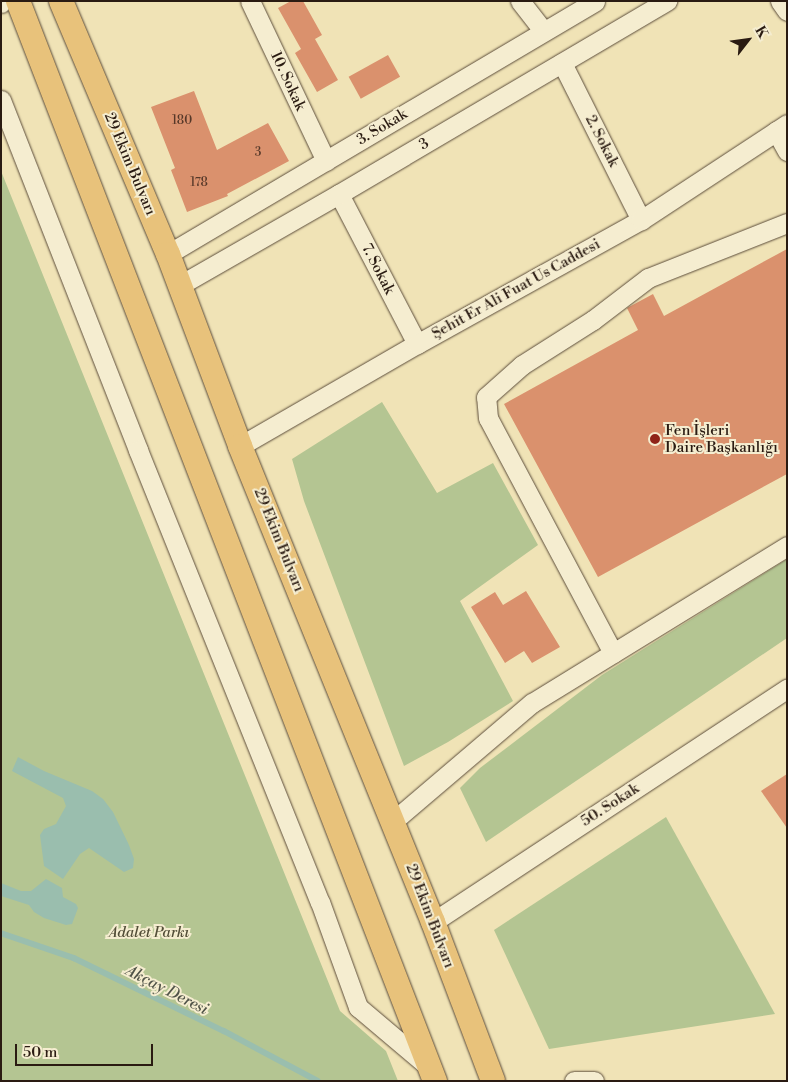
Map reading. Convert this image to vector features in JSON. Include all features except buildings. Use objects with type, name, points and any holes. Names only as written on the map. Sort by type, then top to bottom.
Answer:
[{"type":"main road","points":[[18,1],[432,1074]]},
{"type":"main road","name":"29 Ekim Bulvarı","points":[[61,1],[168,254],[240,446],[433,922],[493,1081]]},
{"type":"street","name":"10. Sokak","points":[[250,1],[326,161]]},
{"type":"street","points":[[520,1],[544,30]]},
{"type":"street","name":"3. Sokak","points":[[168,254],[595,1]]},
{"type":"street","name":"3","points":[[180,285],[667,1]]},
{"type":"street","points":[[780,1],[787,11]]},
{"type":"street","name":"2. Sokak","points":[[562,62],[641,220]]},
{"type":"street","points":[[1,100],[142,459],[320,902],[358,1007],[432,1074]]},
{"type":"street","points":[[781,128],[787,151]]},
{"type":"street","name":"Şehit Er Ali Fuat Us Caddesi","points":[[240,446],[417,344],[641,220],[781,128]]},
{"type":"street","name":"7. Sokak","points":[[339,194],[417,344]]},
{"type":"street","points":[[613,653],[488,418],[486,397],[522,364],[592,320],[648,278],[787,223]]},
{"type":"street","points":[[392,822],[532,703],[787,546]]},
{"type":"street","name":"50. Sokak","points":[[433,922],[787,689]]},
{"type":"street","points":[[574,1081],[594,1081]]},
{"type":"green space","name":"Adalet Parkı","points":[[1,171],[340,1011],[386,1051],[398,1081],[1,1081]]},
{"type":"green space","points":[[382,402],[437,493],[493,463],[538,545],[460,601],[513,701],[448,742],[404,766],[304,501],[292,459]]},
{"type":"green space","points":[[787,559],[787,638],[486,842],[460,788],[480,768],[602,675]]},
{"type":"green space","points":[[666,817],[775,1014],[549,1049],[494,930]]},
{"type":"shaded area","points":[[18,757],[44,771],[92,791],[103,799],[113,812],[129,845],[134,859],[133,868],[124,872],[89,848],[80,854],[63,879],[44,866],[40,835],[44,829],[56,824],[66,806],[63,798],[12,771]]},
{"type":"shaded area","points":[[46,879],[62,888],[63,897],[76,904],[78,908],[72,924],[66,925],[44,918],[34,912],[29,905],[1,896],[1,883],[21,891],[31,891]]},
{"type":"waterway","name":"Akçay Deresi","points":[[1,933],[74,958],[224,1031],[318,1081]]},
{"type":"place","name":"Fen İşleri Daire Başkanlığı","points":[[655,439]]}]
